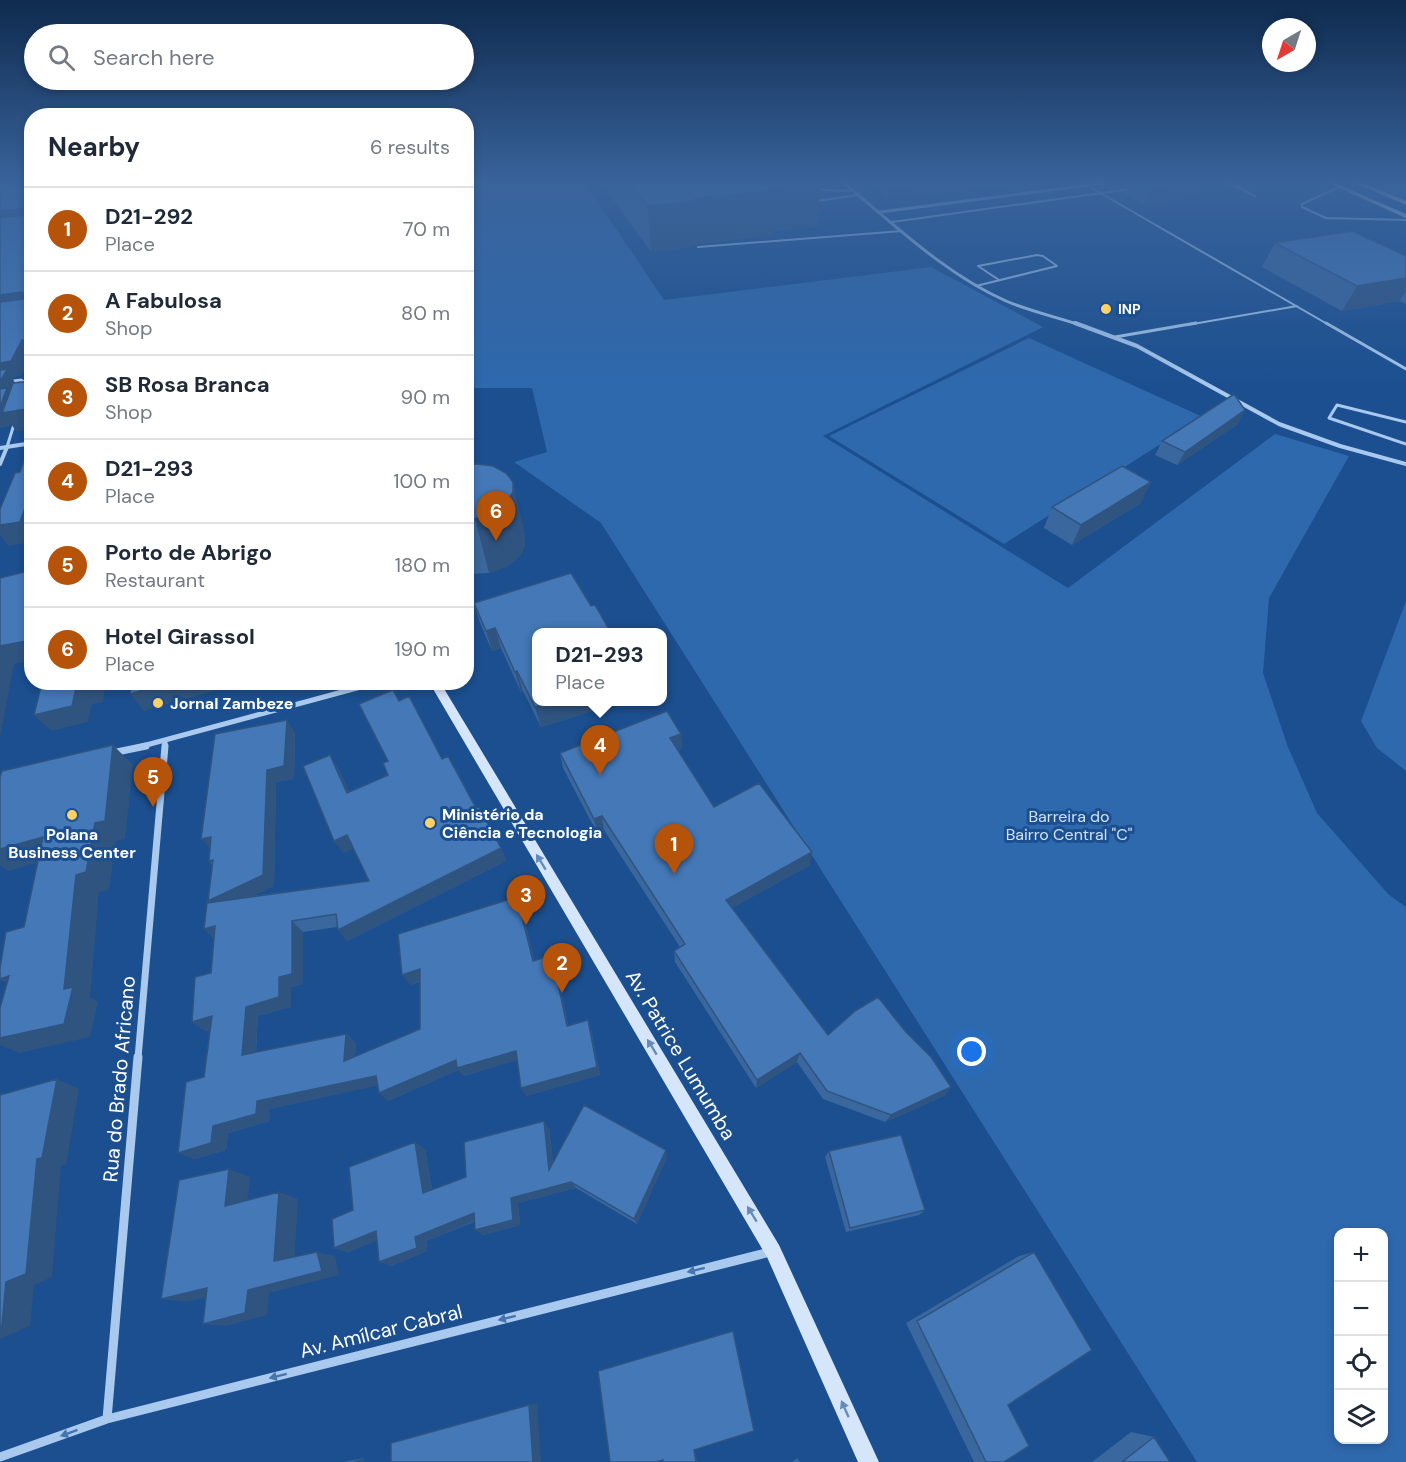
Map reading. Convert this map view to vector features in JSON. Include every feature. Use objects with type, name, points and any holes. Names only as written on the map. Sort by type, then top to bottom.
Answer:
[{"type":"main road","name":"Av. Patrice Lumumba","points":[[439,690],[773,1251],[869,1462]]},
{"type":"street","points":[[926,251],[976,286],[1008,302],[1097,330],[1146,350],[1279,424],[1340,446],[1406,464]]},
{"type":"street","points":[[0,448],[24,444]]},
{"type":"street","points":[[0,464],[6,447]]},
{"type":"street","points":[[99,755],[165,741],[350,690]]},
{"type":"street","name":"Rua do Brado Africano","points":[[107,1419],[165,741]]},
{"type":"street","name":"Av. Amílcar Cabral","points":[[0,1458],[107,1419],[773,1251]]},
{"type":"lane","points":[[1202,251],[1406,369]]},
{"type":"lane","points":[[976,286],[1057,266],[1043,256],[1037,255],[978,266],[999,280]]},
{"type":"lane","points":[[1115,337],[1297,306]]},
{"type":"lane","points":[[0,383],[24,381]]},
{"type":"lane","points":[[1406,422],[1337,405],[1329,418],[1406,444]]},
{"type":"lane","points":[[6,447],[16,420]]},
{"type":"green space","name":"Barreira do Bairro Central \"C\"","points":[[474,251],[631,251],[664,300],[931,267],[1043,327],[823,436],[1068,588],[1275,434],[1349,456],[1269,598],[1263,673],[1288,747],[1317,813],[1389,895],[1406,907],[1406,1462],[1197,1462],[601,523],[514,462],[547,452],[532,388],[474,388]]},
{"type":"green space","points":[[1029,338],[1203,417],[1004,544],[829,436]]},
{"type":"green space","points":[[1406,601],[1406,771],[1377,748],[1361,721]]},
{"type":"building","points":[[0,251],[24,251],[24,294],[22,292],[0,295]]},
{"type":"building","points":[[1291,251],[1396,251],[1406,256],[1406,278],[1357,286]]},
{"type":"building","points":[[23,299],[24,340],[11,361],[0,363],[0,302]]},
{"type":"building","points":[[7,369],[0,382],[0,370]]},
{"type":"building","points":[[24,382],[24,409],[2,413],[13,383]]},
{"type":"building","points":[[7,388],[0,407],[0,389]]},
{"type":"building","points":[[1234,394],[1245,410],[1185,452],[1162,441]]},
{"type":"building","points":[[24,460],[24,511],[20,522],[0,525],[0,509],[15,473],[20,472]]},
{"type":"building","points":[[474,464],[493,466],[506,473],[513,482],[513,492],[506,503],[492,513],[475,519],[474,519]]},
{"type":"building","points":[[1122,466],[1151,482],[1081,525],[1052,507]]},
{"type":"building","points":[[24,572],[24,642],[0,646],[0,578]]},
{"type":"building","points":[[571,573],[591,606],[595,605],[608,628],[532,628],[532,701],[517,671],[515,672],[495,628],[486,631],[474,603]]},
{"type":"building","points":[[40,690],[76,690],[72,706],[34,715]]},
{"type":"building","points":[[130,690],[143,690],[130,694]]},
{"type":"building","points":[[393,690],[399,701],[409,696],[442,759],[448,756],[501,848],[338,930],[336,914],[292,921],[292,974],[279,977],[279,997],[246,1007],[242,1055],[346,1034],[344,1061],[420,1029],[420,969],[402,975],[398,934],[517,897],[533,961],[552,955],[567,1026],[588,1020],[597,1067],[521,1088],[516,1051],[457,1068],[456,1060],[379,1093],[376,1076],[257,1101],[256,1114],[213,1126],[211,1143],[178,1153],[186,1082],[204,1077],[212,1016],[192,1022],[195,977],[211,973],[215,926],[204,929],[207,903],[369,881],[347,835],[334,841],[303,766],[330,755],[347,793],[388,775],[383,763],[388,761],[359,704]]},
{"type":"building","points":[[667,711],[681,734],[670,738],[714,807],[759,783],[812,852],[726,900],[828,1035],[855,1011],[878,997],[905,1031],[931,1057],[951,1087],[891,1115],[827,1091],[800,1053],[757,1080],[674,951],[685,944],[602,816],[594,819],[560,753]]},
{"type":"building","points":[[287,720],[284,766],[267,770],[263,875],[208,901],[213,860],[209,861],[211,837],[201,839],[215,734]]},
{"type":"building","points":[[113,745],[105,821],[95,823],[86,872],[76,875],[64,989],[73,987],[64,1024],[0,1038],[0,1008],[9,976],[0,979],[6,932],[24,927],[43,837],[0,849],[0,777],[2,771]]},
{"type":"building","points":[[57,1079],[42,1158],[37,1159],[26,1274],[6,1282],[2,1325],[0,1326],[0,1095]]},
{"type":"building","points":[[584,1105],[666,1150],[634,1219],[571,1182],[511,1198],[513,1220],[475,1230],[474,1213],[415,1237],[417,1248],[379,1262],[376,1231],[334,1248],[332,1219],[353,1210],[349,1167],[415,1142],[423,1193],[466,1177],[464,1142],[544,1121],[549,1170]]},
{"type":"building","points":[[901,1135],[925,1210],[850,1228],[829,1151]]},
{"type":"building","points":[[229,1169],[225,1206],[279,1192],[274,1261],[317,1252],[322,1271],[248,1290],[245,1313],[203,1324],[207,1288],[161,1299],[179,1180]]},
{"type":"building","points":[[1034,1252],[1092,1350],[1008,1405],[1029,1446],[1004,1462],[986,1462],[917,1321]]},
{"type":"building","points":[[733,1331],[754,1431],[694,1450],[696,1462],[663,1462],[663,1460],[610,1462],[598,1371]]},
{"type":"building","points":[[529,1405],[533,1462],[391,1462],[391,1443]]},
{"type":"building","points":[[1154,1437],[1170,1462],[1122,1462]]},
{"type":"place","name":"INP","points":[[1106,309]]},
{"type":"place","name":"Hotel Girassol","points":[[496,541]]},
{"type":"place","name":"Jornal Zambeze","points":[[158,703]]},
{"type":"place","name":"D21-293","points":[[600,775]]},
{"type":"place","name":"Porto de Abrigo","points":[[153,807]]},
{"type":"place","name":"Polana Business Center","points":[[72,815]]},
{"type":"place","name":"Ministério da Ciência e Tecnologia","points":[[430,823]]},
{"type":"place","name":"D21-292","points":[[674,874]]},
{"type":"place","name":"SB Rosa Branca","points":[[526,925]]},
{"type":"place","name":"A Fabulosa","points":[[562,993]]}]
